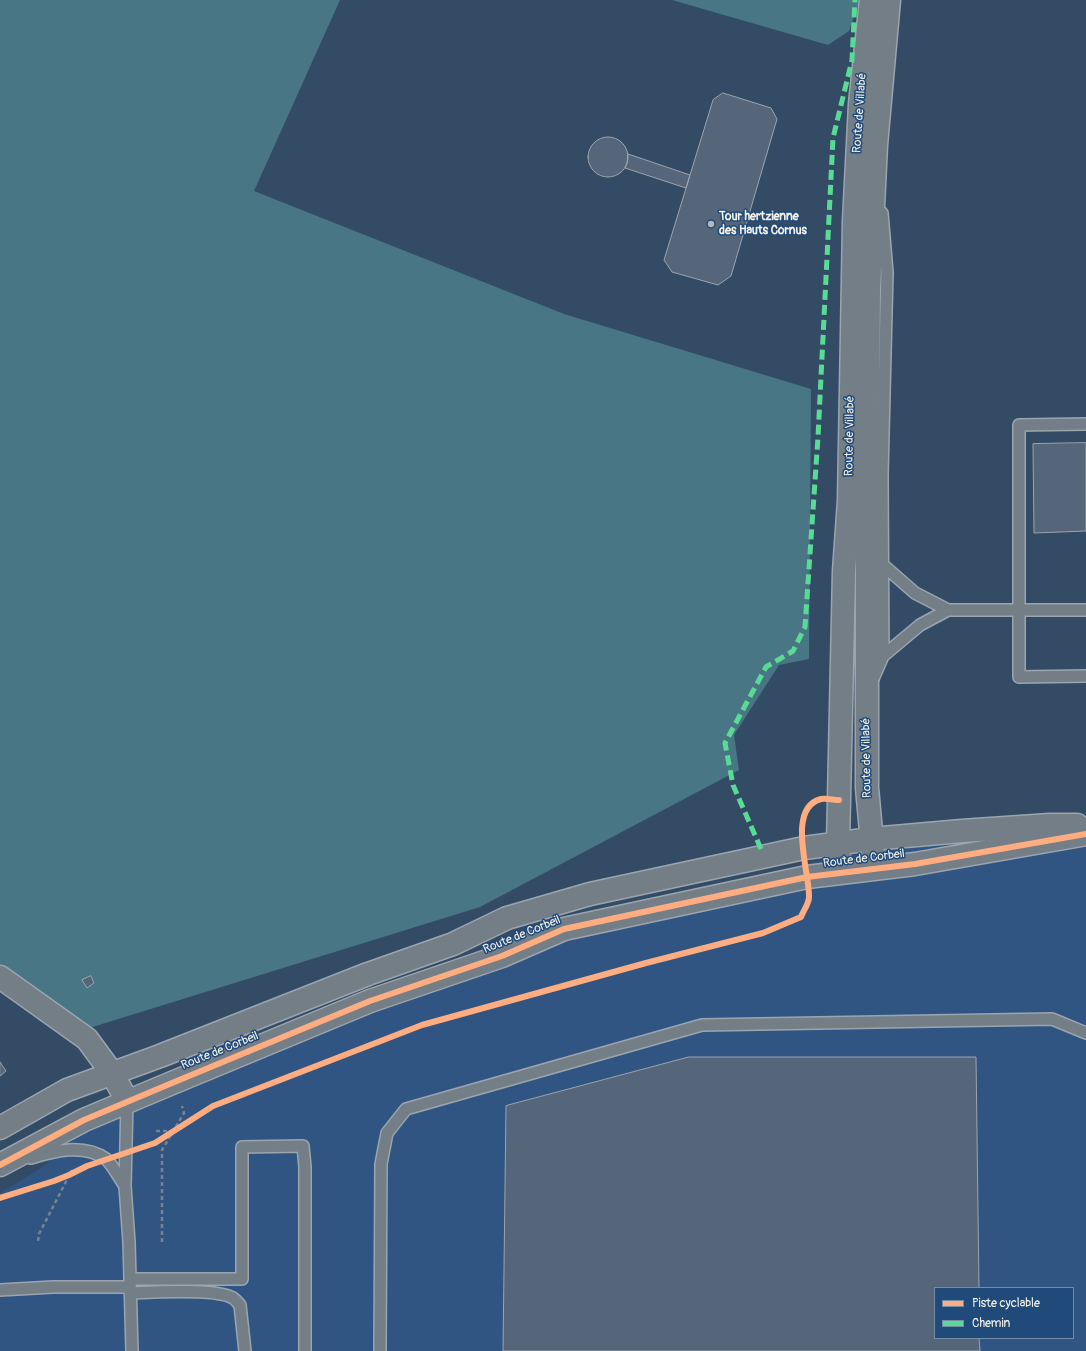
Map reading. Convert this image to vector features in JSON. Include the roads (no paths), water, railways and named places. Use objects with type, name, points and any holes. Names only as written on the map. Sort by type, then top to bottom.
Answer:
[{"type":"street","name":"Route de Villabé","points":[[840,873],[838,844],[844,571],[849,501],[854,221],[860,104],[871,0]]},
{"type":"street","name":"Route de Villabé","points":[[874,868],[867,788],[869,289],[876,145],[889,0]]},
{"type":"street","name":"Route de Corbeil","points":[[0,1128],[67,1090],[160,1056],[368,974],[453,944],[507,918],[590,894],[804,848],[871,839],[978,830],[1050,825],[1086,825]]},
{"type":"street","name":"Route de Corbeil","points":[[0,1165],[84,1120],[127,1102],[370,1001],[502,956],[564,929],[807,877],[915,864],[1086,834]]},
{"type":"street","points":[[0,977],[87,1039],[112,1073],[127,1102]]},
{"type":"lane","points":[[867,693],[883,656],[882,475],[887,272],[876,145]]},
{"type":"lane","points":[[1086,424],[1019,425],[1019,677],[1086,676]]},
{"type":"lane","points":[[883,565],[915,593],[948,610],[1086,610]]},
{"type":"lane","points":[[883,656],[920,625],[948,610]]},
{"type":"lane","points":[[380,1351],[381,1164],[387,1133],[406,1109],[702,1025],[1052,1019],[1086,1033]]},
{"type":"lane","points":[[127,1102],[126,1186],[132,1351]]},
{"type":"lane","points":[[0,1290],[53,1287],[130,1286],[242,1279],[242,1147],[303,1146],[305,1167],[305,1351]]},
{"type":"lane","points":[[0,1169],[50,1152],[82,1150],[95,1153],[107,1159],[126,1186]]},
{"type":"lane","points":[[130,1286],[184,1292],[214,1293],[232,1298],[240,1305],[245,1351]]},
{"type":"place","name":"Tour hertzienne des Hauts Cornus","points":[[711,224]]}]
